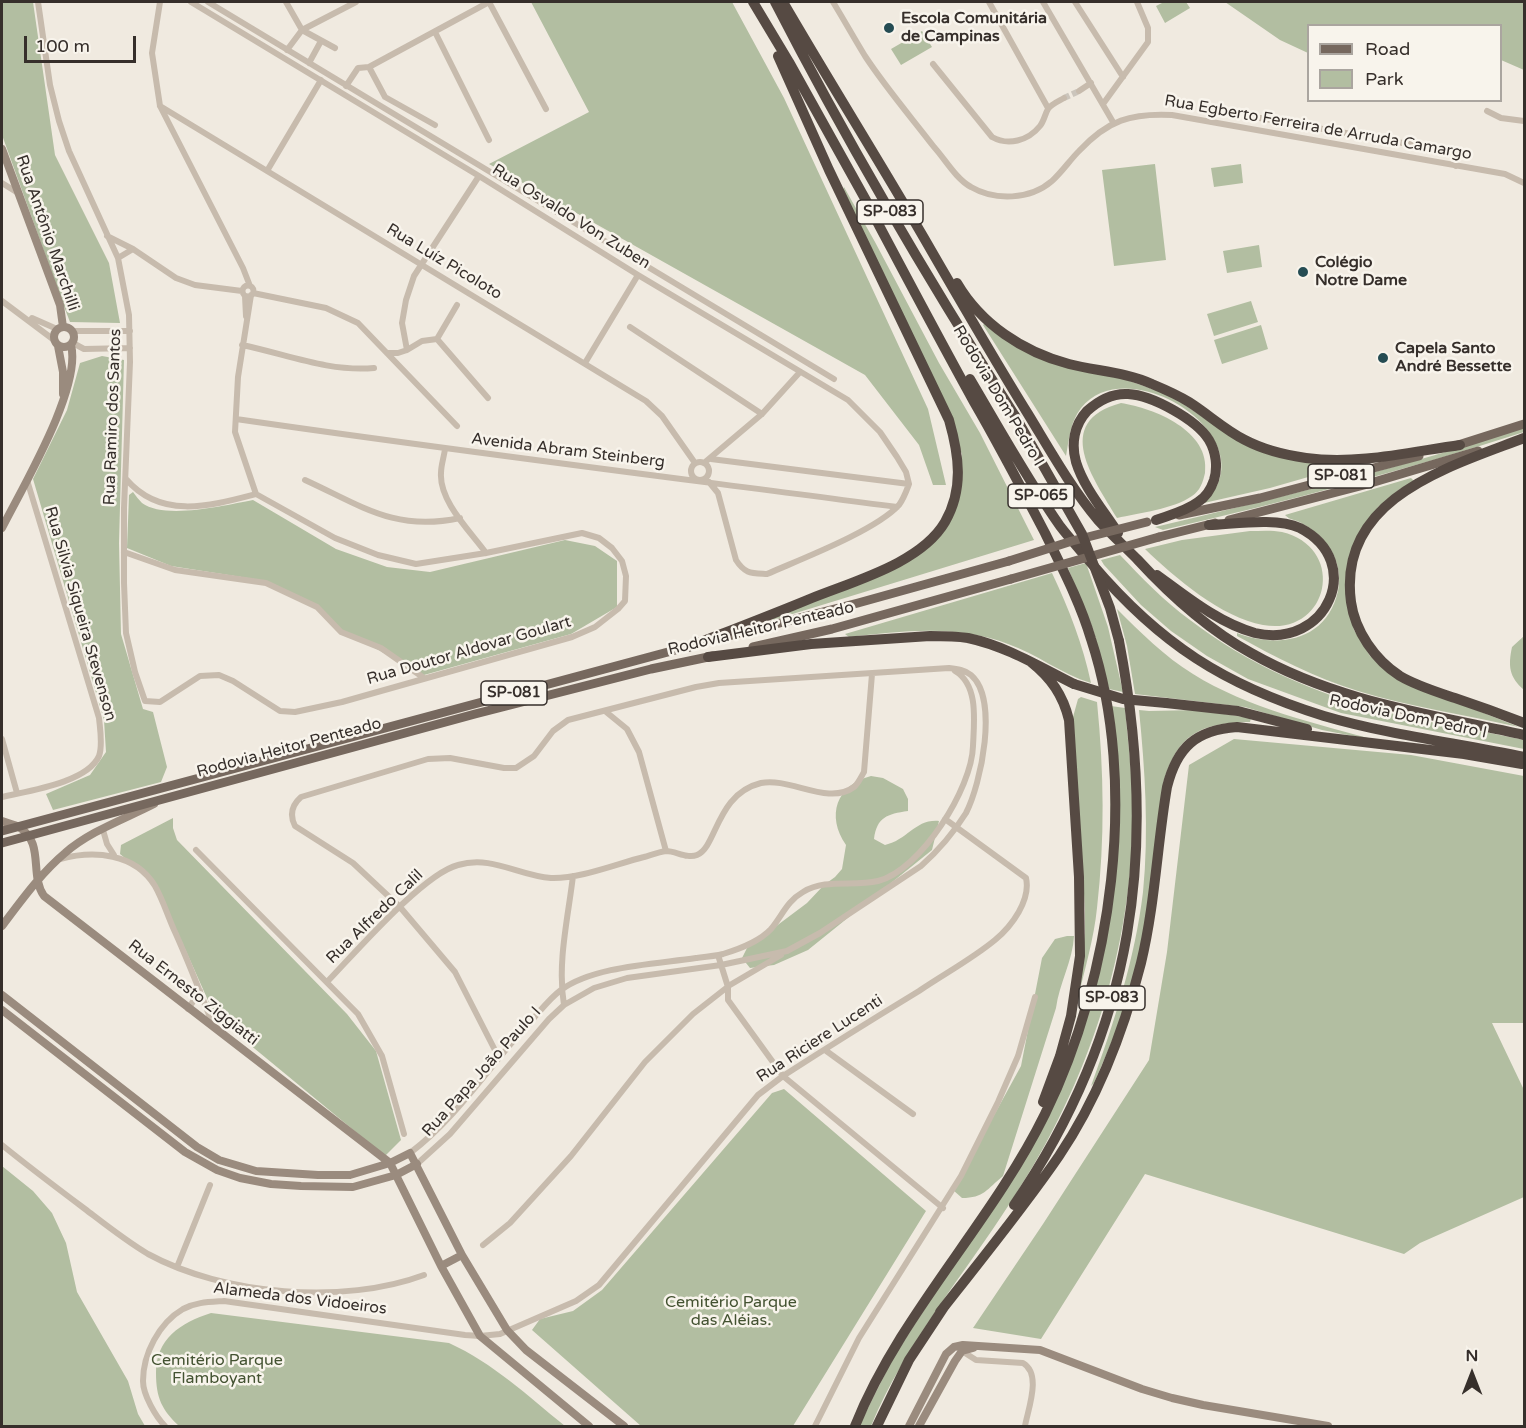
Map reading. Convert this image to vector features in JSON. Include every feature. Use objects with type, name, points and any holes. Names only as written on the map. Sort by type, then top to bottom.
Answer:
[{"type":"highway","name":"SP-083","points":[[775,2],[843,132],[956,323],[1015,416],[1082,534],[1110,608],[1119,641],[1130,709],[1135,765],[1138,826],[1132,906],[1116,984],[1092,1059],[1060,1131],[1017,1202],[909,1360],[877,1426]]},
{"type":"highway","name":"Rodovia Dom Pedro I","points":[[783,2],[860,128],[969,318],[1047,444],[1092,511],[1173,597],[1208,626],[1252,654],[1278,667],[1364,700],[1524,735]]},
{"type":"highway","name":"Rodovia Dom Pedro I","points":[[753,3],[983,402],[1061,527],[1111,586],[1174,645],[1223,675],[1284,702],[1325,716],[1377,729],[1524,757]]},
{"type":"highway","points":[[688,647],[861,579],[924,546],[945,522],[956,494],[959,477],[958,459],[949,420],[829,170],[753,3]]},
{"type":"highway","points":[[860,128],[893,175],[961,290],[995,327],[1021,345],[1069,364],[1113,372],[1150,383],[1189,402],[1244,440],[1289,455],[1338,460],[1373,458],[1460,445]]},
{"type":"highway","name":"SP-083","points":[[855,1426],[887,1359],[1000,1191],[1046,1113],[1067,1062],[1086,1004],[1106,921],[1112,872],[1114,812],[1109,725],[1098,661],[1064,570],[998,442],[941,342],[865,199]]},
{"type":"highway","points":[[1152,521],[1190,507],[1206,496],[1215,475],[1214,451],[1209,439],[1200,429],[1166,406],[1129,393],[1103,399],[1082,417],[1077,427],[1074,438],[1076,463],[1083,478],[1135,557],[1207,611],[1257,633],[1288,634],[1312,623],[1322,613],[1333,589],[1333,568],[1325,551],[1311,536],[1299,528],[1271,522],[1209,525]]},
{"type":"highway","points":[[1524,437],[1437,473],[1410,487],[1391,501],[1370,524],[1357,550],[1350,594],[1361,634],[1374,652],[1395,672],[1430,689],[1524,723]]},
{"type":"highway","points":[[708,657],[811,644],[930,636],[965,638],[980,641],[1014,654],[1074,684],[1123,699],[1238,711],[1356,741]]},
{"type":"highway","points":[[1000,1191],[1045,1098],[1060,1056],[1071,1016],[1080,956],[1080,895],[1069,720],[1062,697],[1042,671],[1031,663]]},
{"type":"highway","points":[[940,1312],[1060,1155],[1084,1113],[1107,1064],[1126,1016],[1141,963],[1151,909],[1167,787],[1170,772],[1183,749],[1204,733],[1237,727],[1464,754],[1524,764]]},
{"type":"main road","name":"Rodovia Heitor Penteado","points":[[2,831],[858,603],[1072,541],[1260,498],[1460,445],[1524,424]]},
{"type":"main road","name":"Rodovia Heitor Penteado","points":[[2,843],[475,714],[651,669],[832,629],[1159,537],[1281,508],[1383,480],[1524,437]]},
{"type":"street","name":"Rua Ramiro dos Santos","points":[[38,2],[50,85],[59,121],[69,151],[118,258],[129,315],[124,552],[126,633],[135,672],[145,701]]},
{"type":"street","points":[[125,478],[147,498],[168,505],[195,506],[256,494],[235,432],[238,376],[246,317],[247,292],[243,268],[160,106],[152,53],[160,2]]},
{"type":"street","name":"Rua Osvaldo Von Zuben","points":[[191,2],[480,176],[638,275],[848,400],[880,432],[902,465],[909,484]]},
{"type":"street","name":"Rua Osvaldo Von Zuben","points":[[208,2],[834,379]]},
{"type":"street","points":[[286,2],[302,30],[335,48]]},
{"type":"street","points":[[287,50],[302,30],[357,2]]},
{"type":"street","points":[[346,86],[358,68],[369,67],[489,2],[546,109]]},
{"type":"street","name":"Rua Egberto Ferreira de Arruda Camargo","points":[[833,2],[865,56],[891,93],[968,186],[985,194],[1003,197],[1022,195],[1040,189],[1052,181],[1097,134],[1113,122],[1149,114],[1172,115],[1505,174],[1524,183]]},
{"type":"street","points":[[989,2],[1048,108]]},
{"type":"street","points":[[1043,2],[1113,122]]},
{"type":"street","points":[[1075,2],[1123,77]]},
{"type":"street","points":[[1103,104],[1146,47],[1149,38],[1148,28],[1137,2]]},
{"type":"street","points":[[435,32],[489,140]]},
{"type":"street","points":[[309,63],[321,41]]},
{"type":"street","points":[[933,64],[992,137],[1000,142],[1021,140],[1031,135],[1040,126],[1048,108],[1064,98]]},
{"type":"street","points":[[369,67],[385,97],[435,125]]},
{"type":"street","points":[[267,171],[321,80]]},
{"type":"street","points":[[1078,91],[1091,83]]},
{"type":"street","name":"Rua Luíz Picoloto","points":[[160,106],[646,401],[662,416],[695,463]]},
{"type":"street","points":[[1487,111],[1501,118],[1524,121]]},
{"type":"street","points":[[1254,117],[1449,150],[1455,154],[1456,166]]},
{"type":"street","name":"Rua Antônio Marchilli","points":[[2,149],[60,305],[60,328]]},
{"type":"street","points":[[407,350],[402,323],[406,300],[414,276],[480,176]]},
{"type":"street","points":[[2,183],[18,193]]},
{"type":"street","points":[[107,236],[133,249],[176,278],[195,285],[247,292],[326,308],[358,323],[457,426]]},
{"type":"street","points":[[118,258],[133,249]]},
{"type":"street","points":[[585,363],[638,275]]},
{"type":"street","points":[[2,301],[48,327],[60,328],[84,348],[130,346]]},
{"type":"street","points":[[437,339],[457,305]]},
{"type":"street","points":[[18,311],[56,343],[67,347],[73,340],[130,331]]},
{"type":"street","points":[[630,327],[762,414]]},
{"type":"street","points":[[60,328],[54,334],[63,372],[63,404]]},
{"type":"street","points":[[387,353],[398,353],[422,341],[437,339]]},
{"type":"street","points":[[437,339],[488,398]]},
{"type":"street","points":[[2,528],[63,404],[72,370],[73,340]]},
{"type":"street","points":[[242,345],[278,352],[305,362],[357,369],[374,368]]},
{"type":"street","points":[[708,461],[762,414],[800,372]]},
{"type":"street","name":"Avenida Abram Steinberg","points":[[236,419],[445,449],[897,507]]},
{"type":"street","points":[[445,449],[441,473],[442,489],[448,501],[486,553]]},
{"type":"street","points":[[708,461],[708,476],[700,480],[692,476],[691,471],[695,463],[708,461],[909,484],[904,498],[897,507],[861,531],[767,574],[752,573],[742,569],[736,560],[718,493],[709,482]]},
{"type":"street","name":"Rua Silvia Siqueira Stevenson","points":[[2,797],[71,779],[89,769],[99,755],[101,735],[99,718],[27,479]]},
{"type":"street","points":[[305,480],[384,517],[410,522],[437,523],[460,518]]},
{"type":"street","name":"Rua Doutor Aldovar Goulart","points":[[145,701],[160,702],[200,676],[219,675],[233,681],[280,711],[295,712],[342,702],[572,637],[595,627],[625,601],[626,576],[621,561],[612,548],[599,537],[582,533],[486,553],[416,564],[378,555],[335,537],[256,494]]},
{"type":"street","points":[[124,552],[175,570],[266,583],[317,607],[341,632],[381,648],[424,678]]},
{"type":"street","points":[[499,1058],[455,972],[400,907],[353,863],[295,826],[292,819],[294,803],[301,797],[428,759],[450,758],[516,768],[534,756],[553,731],[568,720],[696,687],[719,683],[949,668]]},
{"type":"street","name":"Rua Papa João Paulo I","points":[[2,995],[197,1147],[219,1160],[256,1171],[350,1176],[390,1163],[410,1153],[428,1140],[456,1111],[516,1037],[561,990],[615,969],[718,955],[756,940],[771,929],[787,904],[805,890],[825,883],[858,884],[880,881],[896,872],[924,847],[945,819],[962,791],[970,770],[974,736],[970,687],[964,676],[949,668]]},
{"type":"street","name":"Rua Papa João Paulo I","points":[[2,1010],[185,1152],[217,1170],[271,1184],[301,1186],[353,1187],[396,1175],[417,1164],[450,1134],[549,1019],[564,1005],[594,988],[627,978],[721,965],[787,951],[820,933],[934,855],[957,826],[975,790],[984,752],[986,731],[982,691],[977,682],[970,674],[949,668]]},
{"type":"street","name":"Rua Alfredo Calil","points":[[327,982],[400,907],[442,871],[458,864],[494,863],[550,878],[573,876],[666,851],[685,856],[698,855],[704,849],[724,810],[738,794],[755,785],[770,782],[830,794],[843,793],[855,786],[864,772],[873,674]]},
{"type":"street","points":[[605,711],[627,729],[634,740],[666,851]]},
{"type":"street","points":[[2,739],[17,793]]},
{"type":"street","points":[[2,926],[28,892],[57,860],[73,847],[168,796]]},
{"type":"street","name":"Rua Riciere Lucenti","points":[[480,1336],[492,1336],[576,1302],[599,1286],[758,1095],[783,1076],[981,950],[1007,928],[1019,911],[1029,889],[1026,878],[945,819]]},
{"type":"street","points":[[2,821],[19,826],[29,836],[36,855],[38,883]]},
{"type":"street","points":[[103,830],[107,844],[115,856]]},
{"type":"street","points":[[196,850],[358,1014],[382,1056],[404,1134]]},
{"type":"street","points":[[57,860],[86,855],[115,856],[131,863],[154,884],[215,1029]]},
{"type":"street","points":[[564,1005],[561,990],[573,876]]},
{"type":"street","name":"Rua Ernesto Ziggiatti","points":[[38,883],[44,896],[390,1163],[441,1266],[480,1336]]},
{"type":"street","points":[[483,1245],[510,1223],[571,1156],[645,1062],[693,1014],[728,987],[787,951]]},
{"type":"street","points":[[718,955],[728,987],[728,1000],[783,1076],[943,1208]]},
{"type":"street","points":[[188,1009],[200,991]]},
{"type":"street","points":[[815,1426],[860,1338],[962,1176],[1018,1056],[1035,996]]},
{"type":"street","points":[[825,1050],[914,1114]]},
{"type":"street","points":[[2,1145],[126,1241],[150,1255],[205,1277],[246,1286],[320,1293],[371,1290],[424,1275]]},
{"type":"street","points":[[410,1153],[462,1255],[507,1330],[526,1350],[624,1426]]},
{"type":"street","points":[[177,1267],[210,1185]]},
{"type":"street","points":[[441,1266],[462,1255]]},
{"type":"street","name":"Alameda dos Vidoeiros","points":[[165,1426],[156,1416],[143,1383],[145,1364],[157,1333],[168,1320],[183,1309],[201,1302],[224,1301],[480,1336]]},
{"type":"street","points":[[480,1336],[589,1426]]},
{"type":"street","points":[[916,1425],[927,1390],[946,1354],[954,1347],[963,1345],[1040,1350],[1172,1398],[1328,1426]]},
{"type":"street","points":[[916,1425],[937,1395],[962,1351],[980,1346]]},
{"type":"street","points":[[962,1351],[976,1360],[1023,1363],[1029,1366],[1033,1382],[1025,1426]]},
{"type":"street","points":[[927,1390],[937,1395]]},
{"type":"green space","points":[[2,2],[33,2],[55,155],[109,263],[120,323],[70,322],[63,304],[2,135]]},
{"type":"green space","points":[[531,2],[732,2],[784,98],[928,409],[946,485],[933,485],[919,445],[865,375],[489,164],[589,112]]},
{"type":"green space","points":[[1164,2],[1186,2],[1190,8],[1165,23],[1156,6]]},
{"type":"green space","points":[[1225,2],[1524,2],[1524,70],[1502,60],[1502,24],[1307,24],[1307,53],[1280,40]]},
{"type":"green space","points":[[922,31],[932,47],[901,65],[891,49]]},
{"type":"green space","points":[[1155,164],[1166,260],[1114,266],[1102,170]]},
{"type":"green space","points":[[1241,164],[1243,183],[1214,187],[1211,168]]},
{"type":"green space","points":[[844,187],[939,363],[980,433],[1034,540],[773,620],[770,618],[873,578],[943,530],[962,454],[843,190]]},
{"type":"green space","points":[[1259,245],[1262,267],[1227,273],[1223,251]]},
{"type":"green space","points":[[1251,301],[1258,322],[1214,336],[1207,314]]},
{"type":"green space","points":[[985,323],[1001,336],[1176,399],[1235,439],[1341,464],[1343,467],[1270,488],[1204,503],[1220,478],[1220,453],[1207,429],[1186,409],[1159,395],[1130,389],[1103,392],[1081,408],[1072,425],[1066,456],[983,325]]},
{"type":"green space","points":[[1261,325],[1268,349],[1222,364],[1214,340]]},
{"type":"green space","points":[[102,356],[124,360],[119,543],[121,634],[143,709],[153,712],[167,767],[161,782],[53,810],[46,794],[90,775],[106,752],[104,720],[33,479],[67,410],[80,363]]},
{"type":"green space","points":[[1121,403],[1164,416],[1178,424],[1199,445],[1204,458],[1205,473],[1201,486],[1195,494],[1166,507],[1117,518],[1090,469],[1084,453],[1083,437],[1088,424],[1100,412]]},
{"type":"green space","points":[[1524,428],[1524,432],[1345,485],[1163,530],[1155,527],[1341,481]]},
{"type":"green space","points":[[1411,478],[1414,481],[1378,507],[1346,575],[1347,602],[1354,630],[1370,656],[1395,678],[1519,727],[1358,691],[1296,666],[1237,636],[1237,633],[1269,640],[1299,637],[1323,621],[1332,608],[1339,580],[1337,563],[1332,552],[1315,532],[1285,515]]},
{"type":"green space","points":[[133,492],[142,503],[152,508],[180,511],[212,508],[253,500],[336,549],[387,567],[430,572],[565,540],[595,546],[617,561],[617,607],[571,634],[424,675],[342,630],[319,606],[267,581],[171,566],[127,548],[129,495]]},
{"type":"green space","points":[[1250,531],[1282,532],[1303,541],[1316,555],[1322,572],[1322,589],[1315,605],[1303,618],[1285,625],[1263,625],[1247,621],[1215,605],[1184,584],[1145,549],[1182,540]]},
{"type":"green space","points":[[1120,555],[1162,597],[1190,620],[1235,650],[1283,676],[1308,687],[1386,712],[1524,740],[1524,749],[1341,713],[1248,679],[1207,656],[1171,631],[1141,605],[1101,560]]},
{"type":"green space","points":[[1086,563],[1108,627],[1123,692],[1109,689],[1093,629],[1068,568]]},
{"type":"green space","points":[[1052,573],[1075,627],[1091,683],[1069,675],[1019,648],[969,634],[949,631],[909,631],[849,637],[845,634]]},
{"type":"green space","points":[[1117,609],[1172,660],[1214,686],[1283,714],[1379,741],[1322,730],[1245,707],[1135,694],[1127,646]]},
{"type":"green space","points":[[1524,636],[1524,690],[1513,676],[1510,660],[1512,647]]},
{"type":"green space","points":[[1081,697],[1097,702],[1103,805],[1096,919],[1078,998],[1085,933],[1085,910],[1073,717],[1078,699]]},
{"type":"green space","points":[[1111,706],[1125,708],[1133,808],[1131,860],[1125,912],[1115,963],[1101,1013],[1084,1061],[1039,1155],[994,1228],[918,1338],[871,1426],[859,1426],[892,1360],[1047,1117],[1110,917]]},
{"type":"green space","points":[[1139,710],[1198,710],[1251,718],[1250,722],[1217,725],[1204,729],[1183,743],[1175,753],[1163,784],[1148,907],[1133,980],[1116,1032],[1091,1086],[1123,990],[1135,942],[1143,892],[1146,801]]},
{"type":"green space","points":[[1234,739],[1411,755],[1524,776],[1524,1023],[1492,1023],[1524,1090],[1524,1197],[1420,1243],[1404,1254],[1145,1174],[1041,1339],[973,1328],[1149,1060],[1167,952],[1189,765]]},
{"type":"green space","points":[[871,776],[883,778],[903,789],[908,799],[908,811],[884,818],[875,832],[874,839],[885,845],[900,839],[917,826],[939,821],[932,850],[808,950],[774,965],[750,968],[742,958],[747,948],[807,903],[842,869],[846,845],[837,823],[838,803],[842,794],[850,786]]},
{"type":"green space","points":[[173,818],[177,840],[347,1014],[376,1051],[401,1140],[385,1156],[215,1016],[156,884],[120,854],[121,845]]},
{"type":"green space","points":[[1074,936],[1071,954],[1003,1176],[980,1194],[962,1198],[953,1190],[1021,1066],[1042,958],[1055,939]]},
{"type":"green space","name":"Cemitério Parque das Aléias.","points":[[784,1089],[926,1211],[793,1426],[641,1426],[532,1330],[540,1319],[573,1311],[602,1290],[772,1093]]},
{"type":"green space","points":[[2,1166],[33,1191],[52,1213],[66,1243],[77,1292],[128,1381],[138,1414],[145,1426],[2,1426]]},
{"type":"green space","name":"Cemitério Parque Flamboyant","points":[[211,1313],[449,1343],[495,1370],[565,1426],[179,1426],[164,1409],[159,1397],[156,1382],[157,1361],[165,1342],[172,1334],[189,1322]]},
{"type":"tunnel","points":[[1064,98],[1079,91]]},
{"type":"place","name":"Escola Comunitária de Campinas","points":[[889,28]]},
{"type":"place","name":"Colégio Notre Dame","points":[[1303,272]]},
{"type":"place","name":"Capela Santo André Bessette","points":[[1383,358]]}]
